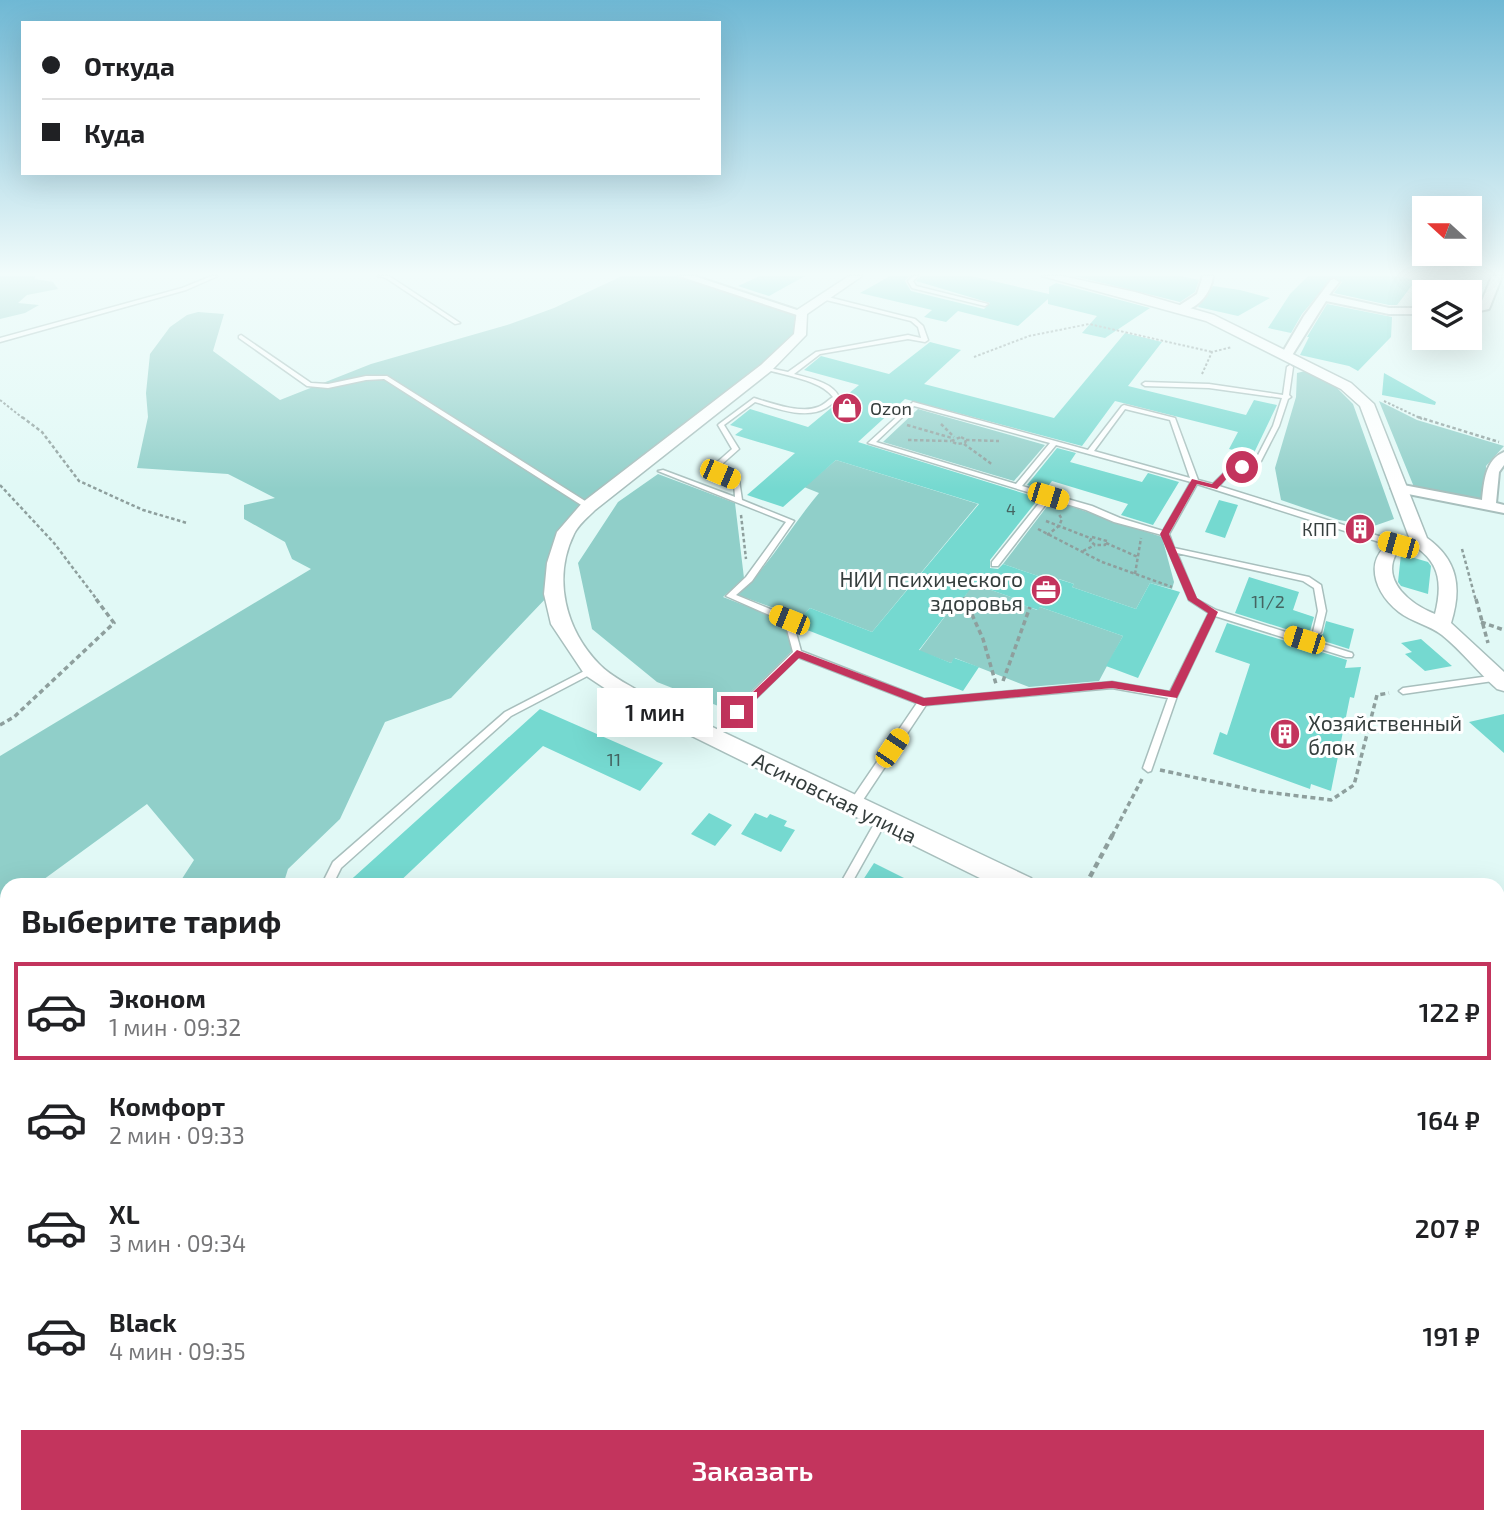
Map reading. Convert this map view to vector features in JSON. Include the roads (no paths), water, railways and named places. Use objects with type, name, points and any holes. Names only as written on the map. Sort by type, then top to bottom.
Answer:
[{"type":"street","name":"Асиновская улица","points":[[788,347],[766,368],[589,506],[566,533],[556,563],[554,594],[561,624],[592,670],[641,702],[1005,878]]},
{"type":"street","points":[[1267,347],[1289,361],[1346,386],[1367,404],[1419,541],[1435,550],[1444,562],[1448,596],[1441,625]]},
{"type":"street","points":[[1289,361],[1296,347]]},
{"type":"street","points":[[1489,505],[1492,472],[1504,456]]},
{"type":"street","points":[[1398,488],[1504,509]]},
{"type":"street","points":[[1419,541],[1398,545],[1390,550],[1386,559],[1385,584],[1403,606],[1419,617],[1441,625],[1501,681]]},
{"type":"lane","points":[[256,347],[309,384],[320,387],[370,376],[385,377],[589,506]]},
{"type":"lane","points":[[790,374],[818,354],[854,347]]},
{"type":"lane","points":[[1214,487],[1226,474],[1259,460],[1288,397],[1289,361]]},
{"type":"lane","points":[[732,394],[783,408],[810,410],[821,409],[836,397],[834,392],[816,382],[766,368]]},
{"type":"lane","points":[[1145,383],[1288,397]]},
{"type":"lane","points":[[721,425],[754,400]]},
{"type":"lane","points":[[1165,534],[872,443],[913,404],[1195,481],[1398,545]]},
{"type":"lane","points":[[1089,453],[1124,407],[1173,419],[1195,481],[1165,534]]},
{"type":"lane","points":[[701,419],[721,425],[736,449],[719,464],[720,474],[737,481],[739,501]]},
{"type":"lane","points":[[1017,486],[1053,444]]},
{"type":"lane","points":[[661,471],[790,521],[749,579],[730,596],[789,620],[797,653]]},
{"type":"lane","points":[[995,564],[1048,496]]},
{"type":"lane","points":[[1165,534],[1193,600],[1213,612],[1349,655]]},
{"type":"lane","points":[[1171,549],[1306,579],[1318,587],[1322,611],[1317,632]]},
{"type":"lane","points":[[1148,768],[1173,696],[1213,612]]},
{"type":"lane","points":[[797,653],[923,702],[1112,685],[1173,696]]},
{"type":"lane","points":[[737,712],[797,653]]},
{"type":"lane","points":[[330,878],[337,865],[508,714],[592,670]]},
{"type":"lane","points":[[1403,691],[1501,681]]},
{"type":"lane","points":[[853,806],[923,702]]},
{"type":"lane","points":[[849,878],[882,820]]},
{"type":"place","name":"Ozon","points":[[847,408]]},
{"type":"place","name":"КПП","points":[[1360,529]]},
{"type":"place","name":"НИИ психического здоровья","points":[[1046,590]]},
{"type":"place","name":"Хозяйственный блок","points":[[1285,734]]}]
